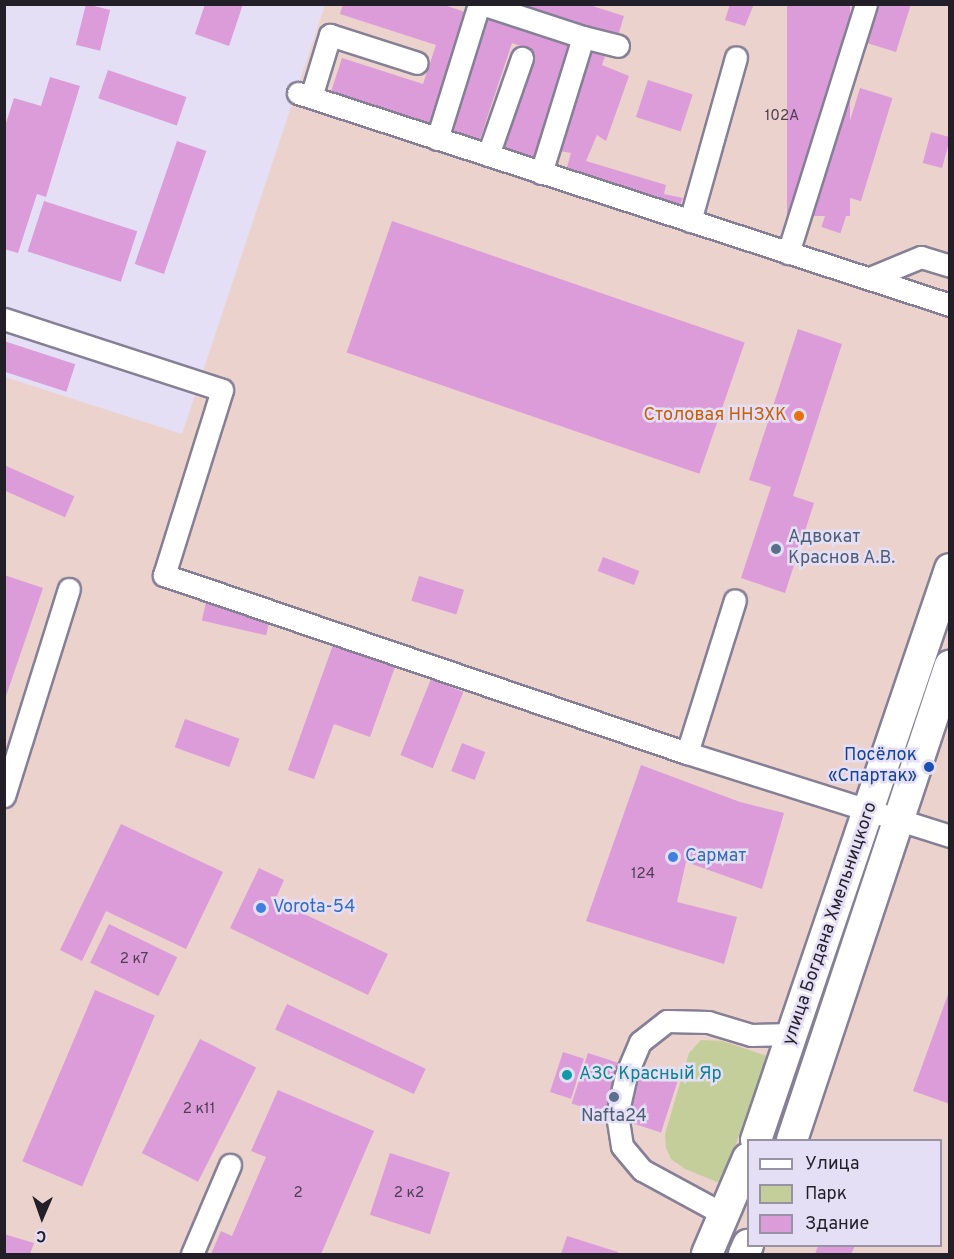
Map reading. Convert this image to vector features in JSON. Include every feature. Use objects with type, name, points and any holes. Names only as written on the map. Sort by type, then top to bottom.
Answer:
[{"type":"highway","name":"улица Богдана Хмельницкого","points":[[756,1139],[794,1034],[950,569]]},
{"type":"highway","name":"улица Богдана Хмельницкого","points":[[797,1127],[899,820],[939,724],[950,666]]},
{"type":"highway","points":[[769,1104],[797,1127]]},
{"type":"highway","points":[[707,1254],[747,1160]]},
{"type":"street","points":[[437,138],[481,4],[618,46]]},
{"type":"street","points":[[788,253],[866,4]]},
{"type":"street","points":[[417,63],[330,35],[305,95],[950,305]]},
{"type":"street","points":[[541,173],[584,37]]},
{"type":"street","points":[[690,221],[736,57]]},
{"type":"street","points":[[488,155],[522,58]]},
{"type":"street","points":[[870,278],[921,257],[950,266]]},
{"type":"street","points":[[4,319],[222,390],[164,576],[687,753],[950,836]]},
{"type":"street","points":[[4,796],[69,589]]},
{"type":"street","points":[[687,753],[735,600]]},
{"type":"street","points":[[725,1215],[642,1170],[622,1146],[617,1114],[626,1075],[640,1042],[668,1021],[708,1022],[751,1035],[794,1034]]},
{"type":"street","points":[[192,1254],[230,1165]]},
{"type":"shaded area","points":[[325,5],[949,5],[949,1254],[5,1254],[5,377],[182,434]]},
{"type":"green space","points":[[701,1040],[722,1041],[767,1056],[722,1184],[685,1169],[671,1159],[666,1148],[665,1134],[689,1053]]},
{"type":"building","points":[[86,4],[110,10],[100,51],[76,45]]},
{"type":"building","points":[[205,4],[243,4],[229,46],[195,34]]},
{"type":"building","points":[[343,4],[441,4],[468,13],[433,124],[331,92],[342,58],[423,84],[436,45],[340,14]]},
{"type":"building","points":[[515,4],[586,4],[624,16],[618,36]]},
{"type":"building","points":[[730,4],[754,4],[745,26],[725,20]]},
{"type":"building","points":[[787,4],[850,4],[850,216],[787,216]]},
{"type":"building","points":[[880,4],[911,4],[896,52],[867,43]]},
{"type":"building","points":[[488,13],[572,40],[532,163],[501,153],[534,51],[512,43],[478,145],[448,135]]},
{"type":"building","points":[[589,47],[606,53],[602,65],[629,76],[606,141],[597,135],[586,161],[666,185],[664,194],[683,198],[679,207],[566,171],[571,153],[554,150]]},
{"type":"building","points":[[108,70],[186,97],[177,125],[98,98]]},
{"type":"building","points":[[50,77],[80,86],[46,197],[37,194],[18,253],[4,249],[4,129],[14,98],[41,106]]},
{"type":"building","points":[[648,80],[693,95],[681,132],[636,117]]},
{"type":"building","points":[[860,88],[893,98],[861,201],[828,191]]},
{"type":"building","points":[[931,132],[950,137],[942,168],[923,163]]},
{"type":"building","points":[[177,141],[206,151],[164,274],[135,264]]},
{"type":"building","points":[[44,201],[137,231],[121,282],[28,251]]},
{"type":"building","points":[[827,210],[846,216],[840,233],[821,227]]},
{"type":"building","points":[[392,221],[745,342],[699,474],[347,352]]},
{"type":"building","points":[[798,329],[842,344],[793,496],[814,503],[785,593],[741,578],[771,487],[749,480]]},
{"type":"building","points":[[4,341],[75,364],[66,392],[4,371]]},
{"type":"building","points":[[4,465],[74,496],[65,517],[4,490]]},
{"type":"building","points":[[603,557],[639,571],[634,585],[598,571]]},
{"type":"building","points":[[4,575],[43,588],[5,699],[4,699]]},
{"type":"building","points":[[419,576],[464,590],[456,615],[411,601]]},
{"type":"building","points":[[207,598],[271,613],[266,635],[202,620]]},
{"type":"building","points":[[333,645],[395,667],[370,737],[334,724],[314,779],[288,770]]},
{"type":"building","points":[[431,679],[463,692],[433,768],[400,755]]},
{"type":"building","points":[[185,719],[240,739],[229,767],[175,747]]},
{"type":"building","points":[[462,743],[485,752],[475,780],[451,771]]},
{"type":"building","points":[[641,765],[740,802],[784,813],[762,889],[686,862],[677,902],[737,917],[724,964],[586,921]]},
{"type":"building","points":[[121,824],[223,872],[186,949],[106,911],[82,961],[60,950]]},
{"type":"building","points":[[259,868],[284,880],[275,900],[388,954],[368,995],[230,928]]},
{"type":"building","points":[[109,924],[177,957],[158,996],[90,963]]},
{"type":"building","points":[[950,989],[950,1104],[913,1091]]},
{"type":"building","points":[[95,990],[155,1015],[82,1187],[22,1161]]},
{"type":"building","points":[[287,1004],[426,1069],[414,1094],[275,1029]]},
{"type":"building","points":[[200,1039],[256,1068],[198,1182],[142,1153]]},
{"type":"building","name":"АЗС Красный Яр","points":[[563,1052],[584,1059],[571,1099],[550,1092]]},
{"type":"building","points":[[588,1053],[677,1082],[661,1132],[572,1103]]},
{"type":"building","points":[[278,1090],[374,1131],[321,1254],[211,1254],[221,1231],[232,1236],[266,1157],[251,1151]]},
{"type":"building","points":[[390,1153],[450,1172],[430,1234],[370,1215]]},
{"type":"building","points":[[4,1234],[34,1243],[30,1254],[4,1254]]},
{"type":"building","points":[[567,1236],[618,1252],[617,1254],[561,1254]]},
{"type":"building","points":[[818,1247],[854,1247],[851,1254],[815,1254]]},
{"type":"place","name":"Столовая ННЗХК","points":[[799,416]]},
{"type":"place","name":"Адвокат Краснов А.В.","points":[[776,549]]},
{"type":"place","name":"Посёлок «Спартак»","points":[[929,767]]},
{"type":"place","name":"Сармат","points":[[673,857]]},
{"type":"place","name":"Vorota-54","points":[[261,908]]},
{"type":"place","name":"АЗС Красный Яр","points":[[567,1075]]},
{"type":"place","name":"Nafta24","points":[[614,1097]]}]
